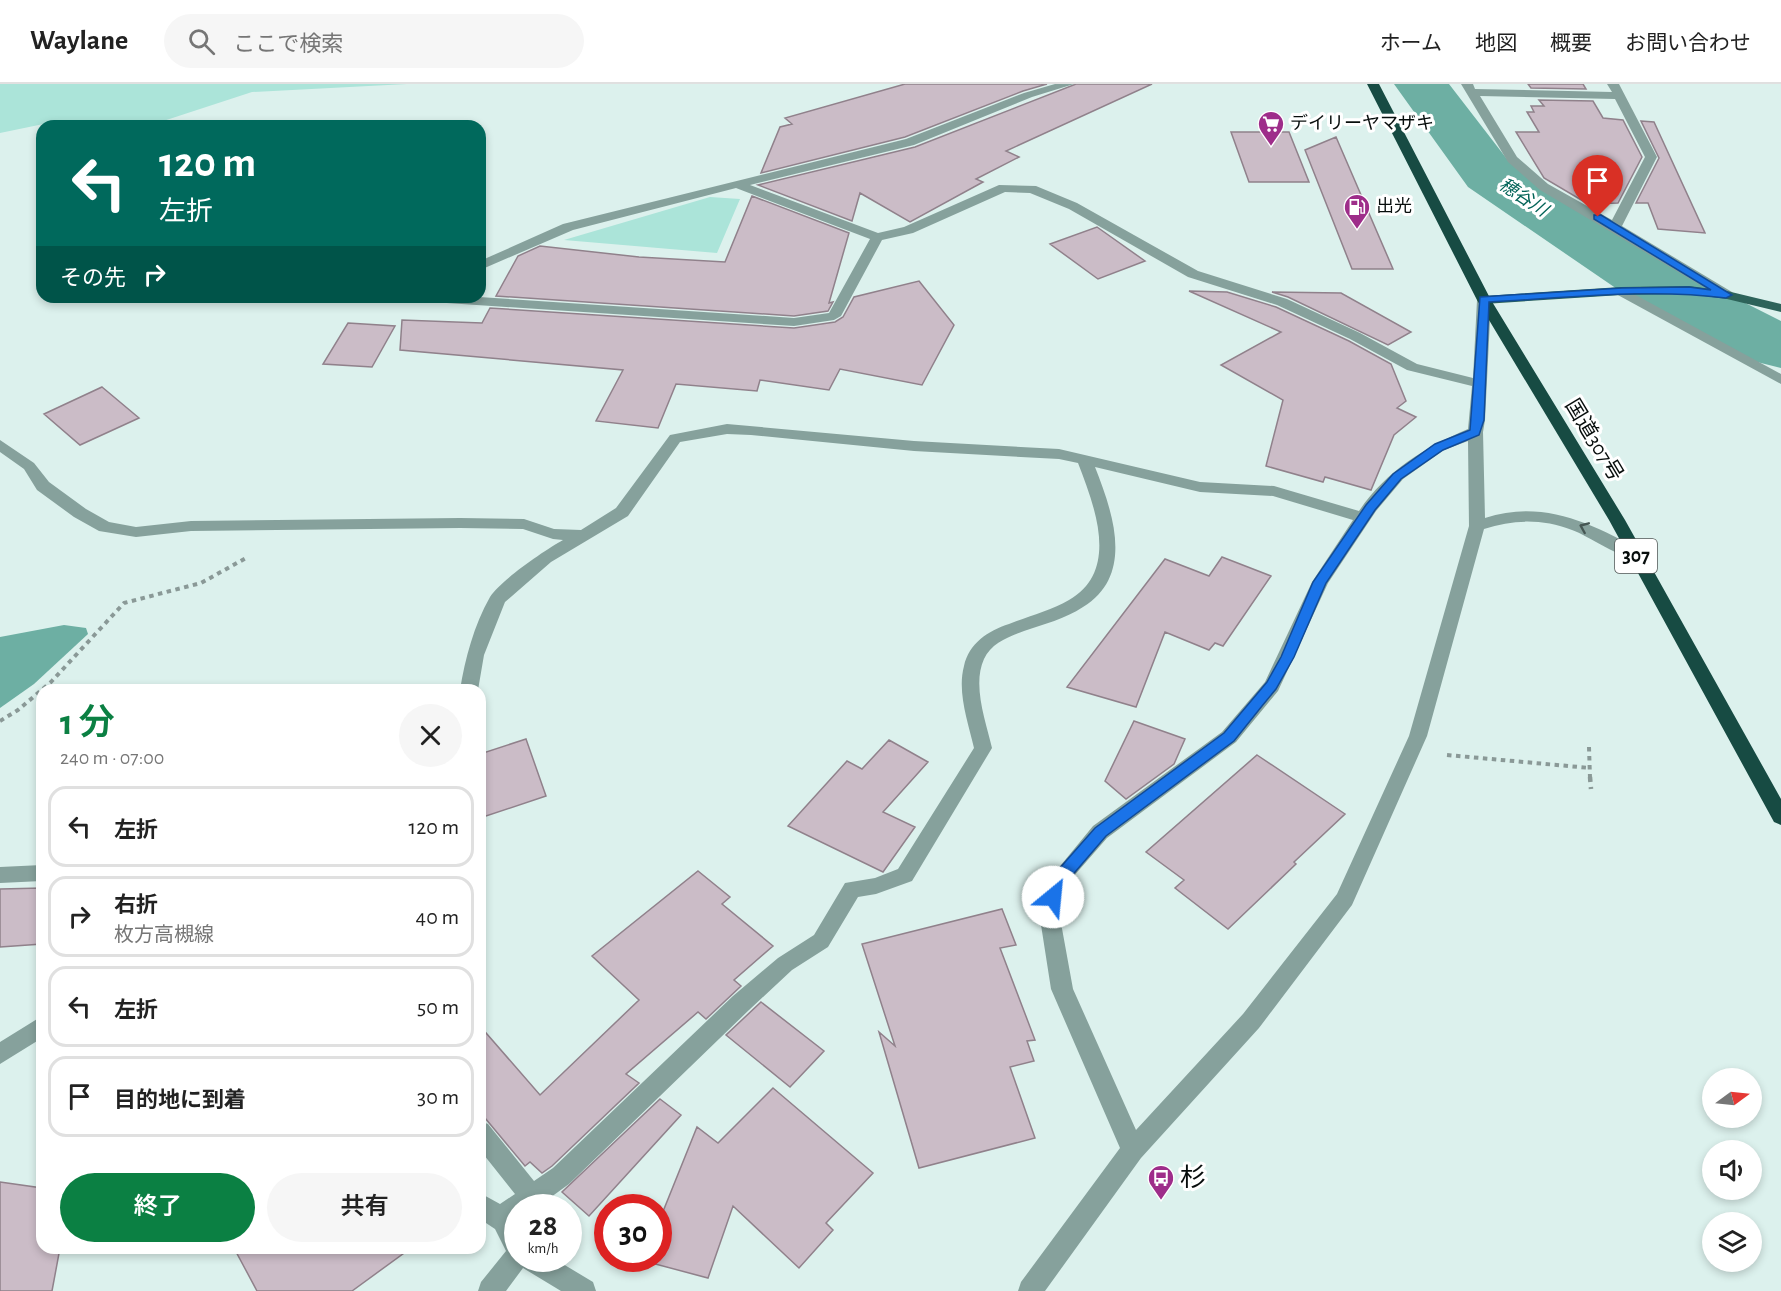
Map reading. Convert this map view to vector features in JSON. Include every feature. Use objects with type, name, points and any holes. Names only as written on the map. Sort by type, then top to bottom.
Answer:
[{"type":"highway","name":"国道307号","points":[[1373,84],[1484,300],[1635,555],[1781,817]]},
{"type":"main road","points":[[1484,300],[1622,291],[1689,290],[1726,295],[1781,308]]},
{"type":"street","points":[[486,263],[568,227],[910,141],[1028,95],[1068,84]]},
{"type":"street","points":[[1613,84],[1651,157],[1615,227]]},
{"type":"street","points":[[1470,88],[1619,96]]},
{"type":"street","points":[[1470,88],[1512,159],[1544,187],[1615,227],[1726,295]]},
{"type":"street","points":[[737,184],[877,237],[908,230],[1003,188],[1032,189],[1073,206],[1193,274],[1282,302],[1355,336],[1413,367],[1480,384]]},
{"type":"street","points":[[486,302],[794,322],[834,316],[877,237]]},
{"type":"street","points":[[1622,291],[1781,380]]},
{"type":"street","points":[[1030,1291],[1133,1150],[1251,1022],[1345,899],[1418,736],[1477,526],[1475,432],[1478,420],[1484,300]]},
{"type":"street","points":[[470,684],[475,655],[498,599],[544,558],[622,512],[675,438],[727,429],[751,429],[914,446],[1059,454],[1200,487],[1274,491],[1364,518]]},
{"type":"street","points":[[1133,1150],[1062,989],[1048,912],[1057,882],[1100,832],[1229,737],[1272,686],[1320,582],[1364,518],[1397,476],[1439,447],[1475,432]]},
{"type":"street","points":[[0,445],[29,466],[43,486],[80,513],[105,527],[136,532],[192,526],[277,524],[524,524],[553,534],[583,535]]},
{"type":"street","points":[[533,1194],[561,1176],[784,964],[821,941],[852,889],[876,886],[905,875],[983,748],[971,688],[975,659],[989,639],[1082,600],[1101,580],[1109,563],[1106,528],[1085,461]]},
{"type":"street","points":[[1477,526],[1496,518],[1545,516],[1568,521],[1601,535],[1635,555]]},
{"type":"street","points":[[0,875],[36,873]]},
{"type":"street","points":[[0,1054],[36,1030]]},
{"type":"street","points":[[486,1139],[530,1194]]},
{"type":"street","points":[[486,1209],[504,1221]]},
{"type":"street","points":[[490,1291],[505,1272]]},
{"type":"street","points":[[553,1272],[585,1291]]},
{"type":"path","points":[[48,684],[124,603],[138,597],[200,584],[222,574],[250,555],[277,524]]},
{"type":"path","points":[[0,721],[15,713],[36,695]]},
{"type":"path","points":[[1589,747],[1591,789]]},
{"type":"path","points":[[1411,752],[1590,768]]},
{"type":"shaded area","points":[[0,84],[407,84],[252,92],[166,120],[36,120],[36,126],[0,133]]},
{"type":"shaded area","points":[[710,197],[740,199],[717,253],[564,240]]},
{"type":"shaded area","points":[[64,625],[86,628],[88,634],[34,684],[0,708],[0,637]]},
{"type":"building","points":[[905,84],[1047,84],[1023,91],[905,137],[761,173],[780,127],[792,124],[785,118]]},
{"type":"building","points":[[1076,84],[1152,84],[1006,151],[1019,157],[976,179],[983,182],[910,222],[860,193],[852,221],[758,185],[915,147]]},
{"type":"building","points":[[1528,84],[1583,84],[1586,89],[1531,88]]},
{"type":"building","points":[[1539,100],[1593,101],[1603,118],[1623,120],[1642,157],[1618,203],[1588,204],[1544,178],[1516,132],[1539,132],[1527,112],[1534,112],[1531,106],[1544,106]]},
{"type":"building","points":[[1641,121],[1654,122],[1705,233],[1658,229],[1648,203],[1636,203],[1659,158]]},
{"type":"building","points":[[1231,132],[1289,132],[1309,182],[1249,182]]},
{"type":"building","points":[[1336,137],[1393,269],[1352,269],[1305,150]]},
{"type":"building","points":[[752,196],[849,233],[829,303],[833,302],[828,311],[794,316],[496,296],[518,256],[540,246],[639,257],[725,262]]},
{"type":"building","points":[[1097,227],[1145,261],[1098,279],[1050,244]]},
{"type":"building","points":[[919,281],[954,325],[922,385],[840,369],[829,390],[760,380],[757,391],[676,384],[658,428],[596,421],[623,370],[400,350],[402,320],[482,323],[490,308],[794,328],[835,322],[843,317],[854,297]]},
{"type":"building","points":[[1189,291],[1227,292],[1276,307],[1349,341],[1391,364],[1406,401],[1397,408],[1416,417],[1394,435],[1371,490],[1325,477],[1323,482],[1266,466],[1283,400],[1221,365],[1281,332]]},
{"type":"building","points":[[1272,292],[1341,293],[1411,332],[1388,345],[1288,297]]},
{"type":"building","points":[[348,323],[395,326],[372,367],[323,364]]},
{"type":"building","points":[[102,387],[139,418],[80,445],[44,414]]},
{"type":"building","points":[[1222,557],[1271,576],[1223,646],[1215,643],[1209,650],[1165,632],[1136,707],[1067,687],[1165,559],[1209,576]]},
{"type":"building","points":[[1134,721],[1185,739],[1174,764],[1126,799],[1105,781]]},
{"type":"building","points":[[526,739],[546,796],[486,816],[486,752]]},
{"type":"building","points":[[889,740],[928,762],[883,812],[915,827],[883,872],[788,826],[847,761],[862,769]]},
{"type":"building","points":[[1257,755],[1345,814],[1228,929],[1175,888],[1184,880],[1146,852]]},
{"type":"building","points":[[698,871],[730,897],[722,904],[773,946],[734,980],[741,986],[706,1019],[698,1012],[626,1074],[639,1083],[542,1173],[530,1162],[525,1166],[486,1119],[486,1033],[540,1095],[639,1000],[592,956]]},
{"type":"building","points":[[36,888],[36,944],[0,947],[0,889]]},
{"type":"building","points":[[1002,909],[1016,945],[1000,948],[1035,1040],[1027,1041],[1034,1061],[1010,1067],[1035,1138],[919,1168],[879,1032],[895,1046],[862,944]]},
{"type":"building","points":[[761,1002],[824,1051],[790,1087],[726,1035]]},
{"type":"building","points":[[773,1088],[873,1173],[826,1223],[833,1230],[799,1268],[733,1206],[708,1278],[672,1268],[672,1194],[670,1194],[697,1127],[718,1143]]},
{"type":"building","points":[[660,1099],[681,1115],[609,1194],[594,1194],[594,1211],[589,1216],[582,1210],[582,1194],[562,1192]]},
{"type":"building","points":[[0,1182],[36,1187],[36,1254],[59,1254],[52,1291],[0,1291]]},
{"type":"building","points":[[237,1254],[403,1254],[352,1291],[257,1291]]},
{"type":"waterway","name":"穂谷川","points":[[1421,84],[1489,175],[1643,277],[1781,348]]},
{"type":"place","name":"デイリーヤマザキ","points":[[1271,147]]},
{"type":"place","name":"出光","points":[[1357,230]]},
{"type":"place","name":"杉","points":[[1161,1201]]},
{"type":"route","points":[[1053,897],[1057,882],[1100,832],[1229,737],[1272,686],[1320,582],[1370,507],[1397,476],[1439,447],[1475,432],[1478,420],[1484,300],[1622,291],[1689,290],[1726,295],[1598,217]]}]
